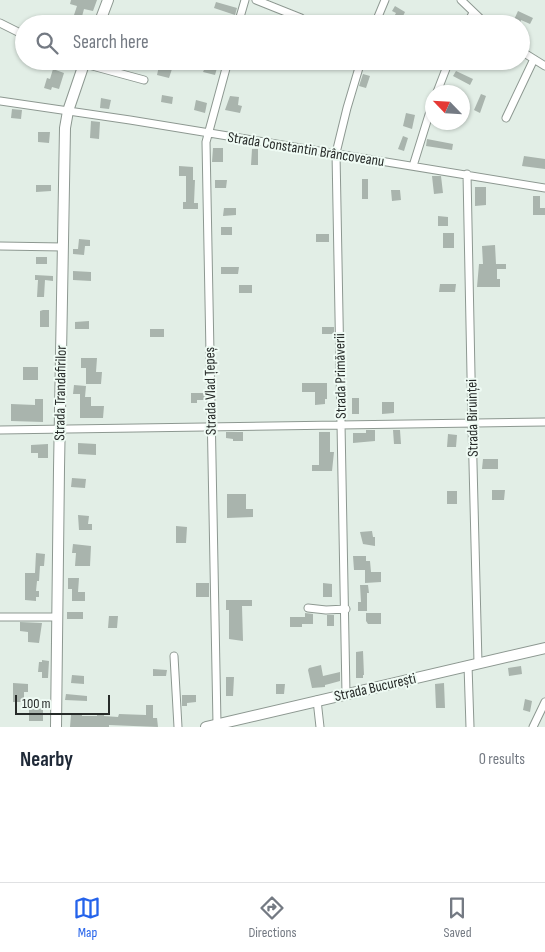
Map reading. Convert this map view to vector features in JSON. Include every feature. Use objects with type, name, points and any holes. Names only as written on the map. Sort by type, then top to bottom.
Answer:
[{"type":"main road","points":[[102,15],[108,0]]},
{"type":"main road","name":"Strada Trandafirilor","points":[[56,727],[59,430],[66,128],[68,111],[79,70]]},
{"type":"main road","name":"Strada București","points":[[206,727],[545,648]]},
{"type":"street","points":[[241,15],[245,0]]},
{"type":"street","points":[[256,0],[293,15]]},
{"type":"street","points":[[379,15],[385,0]]},
{"type":"street","points":[[461,0],[475,15]]},
{"type":"street","points":[[0,23],[15,30]]},
{"type":"street","points":[[530,57],[545,66]]},
{"type":"street","points":[[530,67],[534,59]]},
{"type":"street","points":[[109,70],[144,80]]},
{"type":"street","name":"Strada Vlad Țepeș","points":[[217,724],[206,142],[226,70]]},
{"type":"street","name":"Strada Primăverii","points":[[346,694],[346,609],[336,153],[358,70]]},
{"type":"street","points":[[439,85],[445,70]]},
{"type":"street","points":[[506,118],[529,70]]},
{"type":"street","name":"Strada Constantin Brâncoveanu","points":[[0,101],[336,153],[545,188]]},
{"type":"street","points":[[413,166],[425,127]]},
{"type":"street","name":"Strada Biruinței","points":[[467,174],[472,424],[473,664],[470,727]]},
{"type":"street","points":[[0,246],[63,247]]},
{"type":"street","points":[[0,430],[545,422]]},
{"type":"street","points":[[308,608],[326,610],[346,609]]},
{"type":"street","points":[[0,616],[57,617]]},
{"type":"street","points":[[174,656],[178,727]]},
{"type":"street","points":[[317,700],[320,727]]},
{"type":"street","points":[[533,727],[545,702]]},
{"type":"building","points":[[71,0],[97,0],[93,11],[84,9],[82,15],[74,15],[77,6],[70,4]]},
{"type":"building","points":[[216,2],[237,8],[235,15],[214,8]]},
{"type":"building","points":[[395,6],[405,12],[404,15],[395,15],[396,13],[392,11]]},
{"type":"building","points":[[518,11],[527,15],[516,15]]},
{"type":"building","points":[[53,70],[64,73],[59,89],[52,87],[51,90],[44,88],[47,78],[50,79]]},
{"type":"building","points":[[158,70],[172,70],[169,78],[157,75]]},
{"type":"building","points":[[204,70],[216,70],[215,75],[203,72]]},
{"type":"building","points":[[456,71],[473,79],[470,85],[453,76]]},
{"type":"building","points":[[363,74],[370,76],[366,88],[359,86]]},
{"type":"building","points":[[481,94],[486,96],[480,113],[474,110]]},
{"type":"building","points":[[162,95],[173,97],[172,104],[161,102]]},
{"type":"building","points":[[230,96],[239,97],[238,105],[242,106],[240,113],[225,110]]},
{"type":"building","points":[[101,98],[111,100],[109,109],[100,108]]},
{"type":"building","points":[[196,100],[207,103],[205,113],[194,110]]},
{"type":"building","points":[[12,109],[22,110],[21,119],[11,118]]},
{"type":"building","points":[[406,113],[415,115],[412,129],[403,126]]},
{"type":"building","points":[[91,121],[100,122],[99,139],[90,138]]},
{"type":"building","points":[[38,132],[50,132],[49,143],[38,142]]},
{"type":"building","points":[[403,136],[408,138],[404,151],[398,149]]},
{"type":"building","points":[[427,139],[453,144],[452,150],[426,146]]},
{"type":"building","points":[[213,148],[223,148],[223,162],[212,162]]},
{"type":"building","points":[[252,149],[258,149],[258,165],[251,165]]},
{"type":"building","points":[[524,156],[545,159],[545,169],[522,166]]},
{"type":"building","points":[[179,166],[193,167],[193,180],[195,180],[194,203],[198,203],[198,209],[183,209],[183,202],[186,202],[186,176],[179,176]]},
{"type":"building","points":[[432,176],[441,176],[443,193],[434,194]]},
{"type":"building","points":[[362,179],[368,179],[368,199],[362,199]]},
{"type":"building","points":[[215,180],[227,180],[226,188],[215,188]]},
{"type":"building","points":[[36,185],[51,185],[51,191],[36,192]]},
{"type":"building","points":[[475,187],[486,187],[486,205],[475,206]]},
{"type":"building","points":[[391,190],[400,190],[401,200],[392,201]]},
{"type":"building","points":[[533,196],[540,196],[540,208],[545,208],[545,215],[533,215]]},
{"type":"building","points":[[224,208],[236,208],[236,215],[223,216]]},
{"type":"building","points":[[438,216],[448,217],[448,226],[438,226]]},
{"type":"building","points":[[221,227],[232,227],[232,235],[221,235]]},
{"type":"building","points":[[443,233],[454,233],[454,248],[443,248]]},
{"type":"building","points":[[316,234],[329,234],[329,242],[316,242]]},
{"type":"building","points":[[79,239],[90,240],[90,246],[85,246],[84,255],[73,254],[73,249],[78,249]]},
{"type":"building","points":[[495,245],[496,264],[506,264],[506,269],[497,269],[497,279],[500,279],[500,287],[477,287],[479,264],[483,264],[482,246]]},
{"type":"building","points":[[36,257],[47,257],[47,264],[36,264]]},
{"type":"building","points":[[221,267],[239,267],[238,274],[221,274]]},
{"type":"building","points":[[73,271],[91,272],[91,281],[73,280]]},
{"type":"building","points":[[35,275],[53,276],[53,281],[45,280],[44,297],[37,297],[38,280],[35,280]]},
{"type":"building","points":[[440,284],[456,284],[455,292],[439,292]]},
{"type":"building","points":[[239,285],[252,285],[252,293],[239,293]]},
{"type":"building","points":[[49,310],[49,327],[40,327],[40,311]]},
{"type":"building","points":[[89,321],[89,329],[75,329],[75,322]]},
{"type":"building","points":[[322,327],[334,327],[334,334],[322,334]]},
{"type":"building","points":[[150,329],[164,329],[164,337],[150,337]]},
{"type":"building","points":[[81,358],[97,358],[96,372],[102,372],[101,384],[86,384],[86,368],[81,368]]},
{"type":"building","points":[[23,367],[38,367],[38,380],[23,380]]},
{"type":"building","points":[[302,383],[327,383],[327,399],[325,399],[325,404],[315,405],[315,392],[302,392]]},
{"type":"building","points":[[74,385],[86,386],[85,397],[91,397],[91,406],[104,406],[103,418],[80,418],[80,394],[73,394]]},
{"type":"building","points":[[191,393],[205,393],[206,400],[197,400],[197,403],[191,403]]},
{"type":"building","points":[[352,398],[359,398],[359,414],[352,414]]},
{"type":"building","points":[[35,399],[43,399],[43,422],[11,421],[11,404],[35,405]]},
{"type":"building","points":[[382,402],[394,402],[394,413],[382,414]]},
{"type":"building","points":[[366,430],[375,430],[375,441],[353,443],[353,433],[366,433]]},
{"type":"building","points":[[393,430],[400,430],[401,444],[394,444]]},
{"type":"building","points":[[226,432],[243,432],[243,441],[233,441],[233,439],[226,438]]},
{"type":"building","points":[[319,432],[330,432],[330,452],[334,452],[332,471],[312,471],[312,465],[319,465]]},
{"type":"building","points":[[448,434],[457,435],[456,447],[447,447]]},
{"type":"building","points":[[78,443],[96,444],[96,455],[78,454]]},
{"type":"building","points":[[48,444],[48,458],[38,458],[38,453],[31,453],[31,445]]},
{"type":"building","points":[[483,459],[498,459],[498,469],[482,469]]},
{"type":"building","points":[[72,478],[86,479],[85,488],[71,487]]},
{"type":"building","points":[[492,490],[505,490],[504,500],[492,500]]},
{"type":"building","points":[[447,491],[457,491],[457,504],[447,504]]},
{"type":"building","points":[[227,494],[246,494],[246,509],[253,509],[253,517],[227,518]]},
{"type":"building","points":[[78,515],[89,516],[88,524],[92,524],[92,530],[79,530]]},
{"type":"building","points":[[176,526],[187,527],[186,543],[176,543]]},
{"type":"building","points":[[372,531],[373,537],[375,537],[375,546],[363,544],[360,532]]},
{"type":"building","points":[[73,544],[91,546],[90,566],[75,566],[76,553],[72,553]]},
{"type":"building","points":[[36,553],[45,554],[44,566],[40,566],[39,581],[37,581],[36,591],[39,591],[39,597],[36,597],[36,601],[25,600],[25,573],[35,573]]},
{"type":"building","points":[[353,556],[366,556],[366,561],[370,561],[371,572],[381,572],[381,582],[365,583],[365,570],[354,570]]},
{"type":"building","points":[[68,578],[79,578],[78,592],[85,592],[85,601],[72,601],[72,589],[68,589]]},
{"type":"building","points":[[196,583],[209,583],[209,597],[196,597]]},
{"type":"building","points":[[323,583],[332,584],[332,597],[323,597]]},
{"type":"building","points":[[360,585],[368,585],[367,611],[358,611],[358,602],[361,602]]},
{"type":"building","points":[[226,600],[252,600],[252,606],[242,606],[243,641],[229,639],[229,610],[226,610]]},
{"type":"building","points":[[67,612],[83,612],[83,619],[67,619]]},
{"type":"building","points":[[305,613],[313,614],[313,624],[302,624],[302,627],[290,627],[290,617],[305,617]]},
{"type":"building","points":[[366,613],[381,613],[381,624],[368,624]]},
{"type":"building","points":[[327,615],[334,615],[334,626],[327,626]]},
{"type":"building","points":[[109,616],[118,616],[117,628],[108,628]]},
{"type":"building","points":[[20,622],[42,623],[39,643],[28,642],[28,632],[20,631]]},
{"type":"building","points":[[363,651],[364,675],[363,678],[356,678],[356,652]]},
{"type":"building","points":[[42,660],[49,661],[48,678],[42,678],[42,672],[38,672],[39,662],[42,662]]},
{"type":"building","points":[[321,665],[323,676],[340,672],[340,681],[325,685],[325,687],[312,688],[308,670],[309,668]]},
{"type":"building","points":[[521,666],[522,674],[509,676],[508,668]]},
{"type":"building","points":[[153,669],[167,670],[166,676],[153,676]]},
{"type":"building","points":[[72,675],[84,676],[84,684],[71,683]]},
{"type":"building","points":[[226,677],[234,677],[233,696],[226,696]]},
{"type":"building","points":[[13,683],[28,684],[28,692],[24,692],[24,702],[13,702]]},
{"type":"building","points":[[444,683],[445,708],[436,708],[435,684]]},
{"type":"building","points":[[276,684],[285,684],[284,694],[276,694]]},
{"type":"building","points":[[66,694],[87,696],[87,701],[65,700]]},
{"type":"building","points":[[182,695],[196,695],[196,702],[187,703],[187,706],[182,706]]},
{"type":"building","points":[[525,699],[532,701],[530,712],[523,710]]},
{"type":"building","points":[[146,705],[153,705],[153,718],[157,718],[158,727],[109,725],[109,727],[70,727],[71,715],[76,715],[76,713],[82,714],[82,716],[97,716],[97,714],[118,717],[119,714],[146,715]]},
{"type":"building","points":[[43,708],[43,721],[29,721],[29,709]]}]
